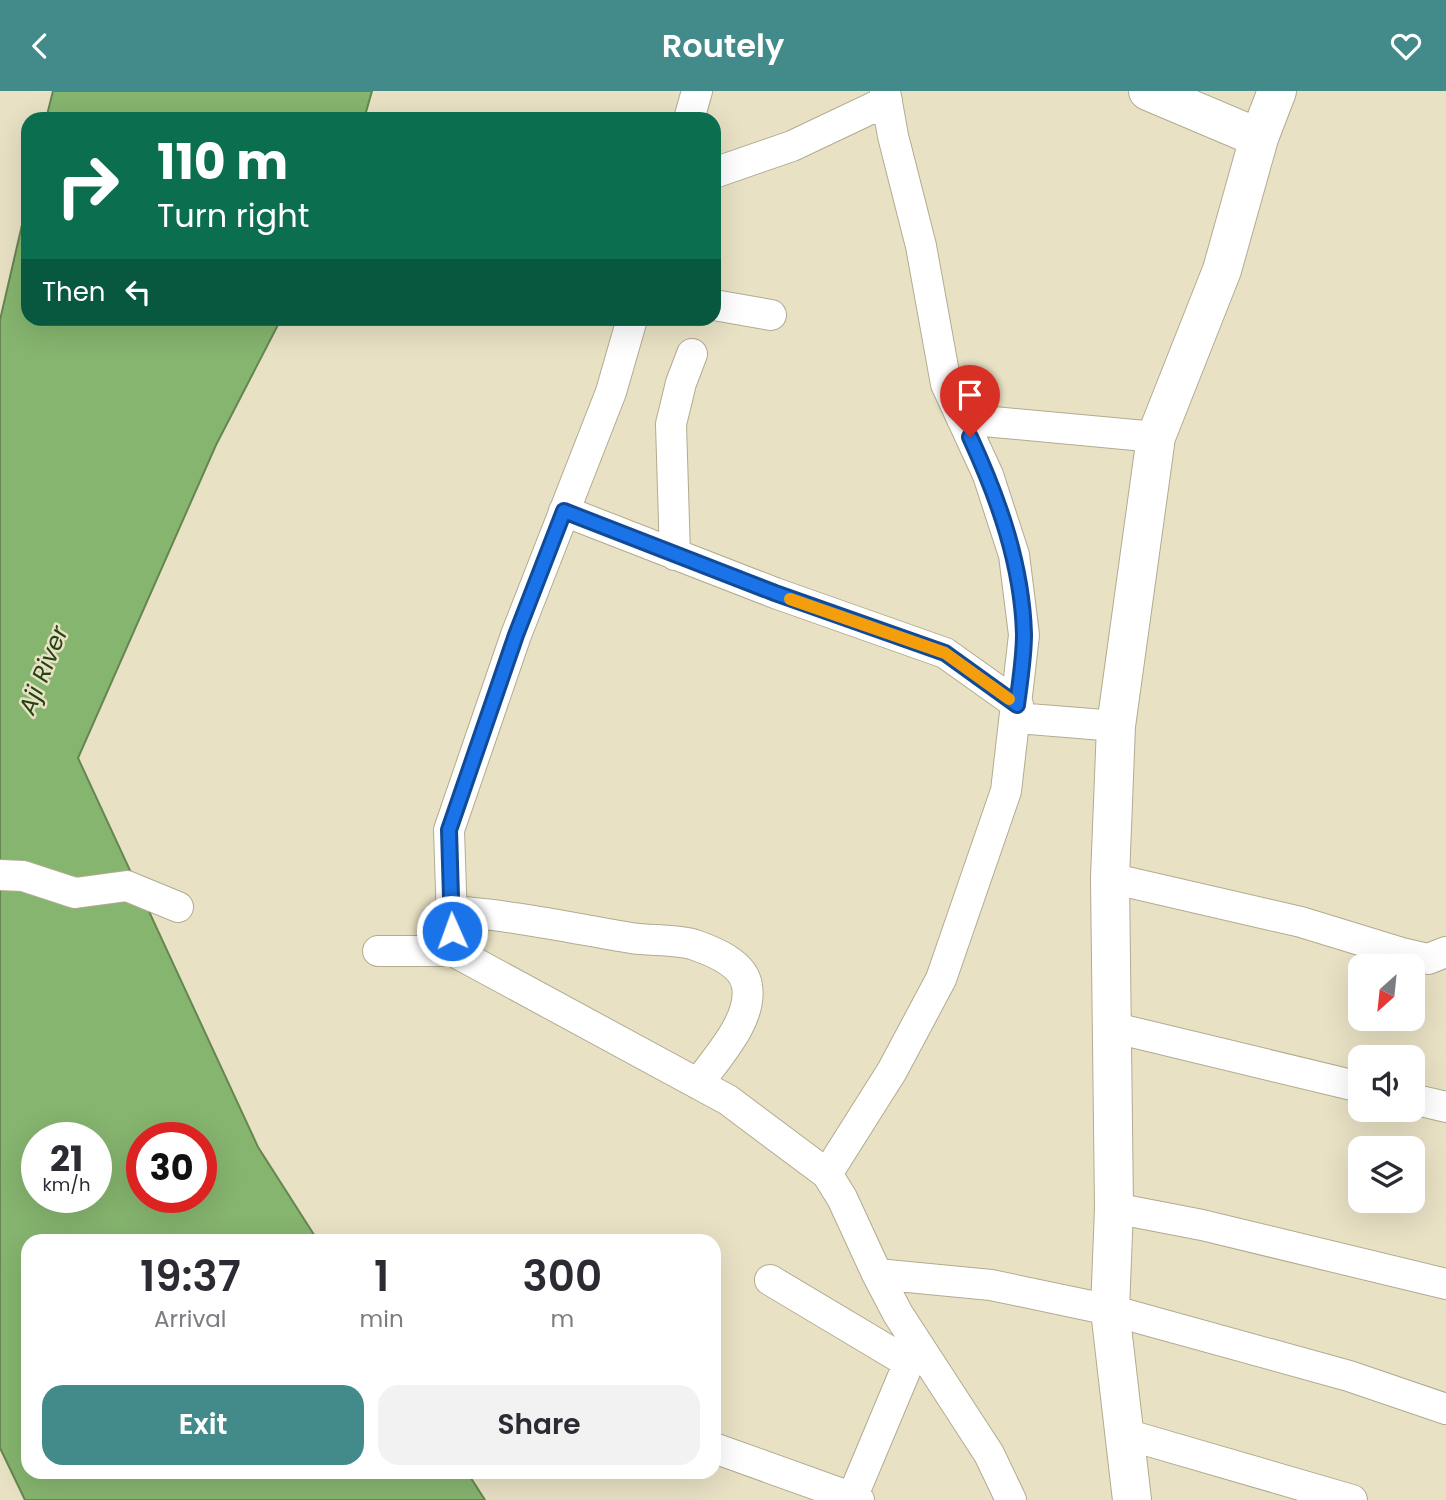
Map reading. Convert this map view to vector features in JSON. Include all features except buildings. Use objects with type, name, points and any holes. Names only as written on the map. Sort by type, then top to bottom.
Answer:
[{"type":"main road","points":[[1148,91],[1259,138]]},
{"type":"main road","points":[[1132,1500],[1110,1310],[1114,1208],[1110,878],[1116,726],[1156,437],[1222,270],[1259,138],[1277,91]]},
{"type":"street","points":[[691,112],[697,91]]},
{"type":"street","points":[[721,171],[792,146],[886,96],[893,136],[921,246],[946,384],[988,475],[1014,555],[1024,635],[1006,791],[941,979],[892,1071],[827,1174]]},
{"type":"street","points":[[721,306],[771,315]]},
{"type":"street","points":[[453,951],[449,830],[516,635],[611,392],[630,326]]},
{"type":"street","points":[[676,555],[671,424],[681,383],[692,354]]},
{"type":"street","points":[[962,419],[1156,437]]},
{"type":"street","points":[[564,511],[775,593],[945,653],[1017,711],[1116,726]]},
{"type":"street","points":[[0,875],[23,876],[75,893],[127,886],[178,907]]},
{"type":"street","points":[[1110,878],[1301,922],[1428,959],[1446,952]]},
{"type":"street","points":[[451,911],[491,913],[654,941],[693,944],[721,956],[740,970],[747,984],[748,1005],[741,1022],[698,1084]]},
{"type":"street","points":[[377,950],[453,951],[728,1100],[827,1174],[858,1228],[913,1353],[989,1454],[1011,1500]]},
{"type":"street","points":[[1111,1027],[1348,1084]]},
{"type":"street","points":[[1425,1102],[1446,1107]]},
{"type":"street","points":[[1114,1208],[1202,1225],[1446,1284]]},
{"type":"street","points":[[877,1274],[991,1286],[1110,1310],[1349,1376],[1446,1409]]},
{"type":"street","points":[[770,1280],[913,1353]]},
{"type":"street","points":[[721,1450],[855,1499],[913,1353]]},
{"type":"street","points":[[1125,1434],[1352,1500]]},
{"type":"water","points":[[53,91],[372,91],[366,112],[48,112]]},
{"type":"water","name":"Aji River","points":[[21,229],[21,326],[277,326],[216,445],[78,758],[258,1147],[314,1234],[21,1234],[21,1479],[472,1479],[485,1500],[25,1500],[0,1448],[0,320]]},
{"type":"slow traffic","points":[[790,599],[945,653],[1009,699]]},
{"type":"route","points":[[452,931],[449,830],[516,635],[564,511],[775,593],[945,653],[1017,705],[1024,635],[1014,555],[988,475],[970,437]]}]
